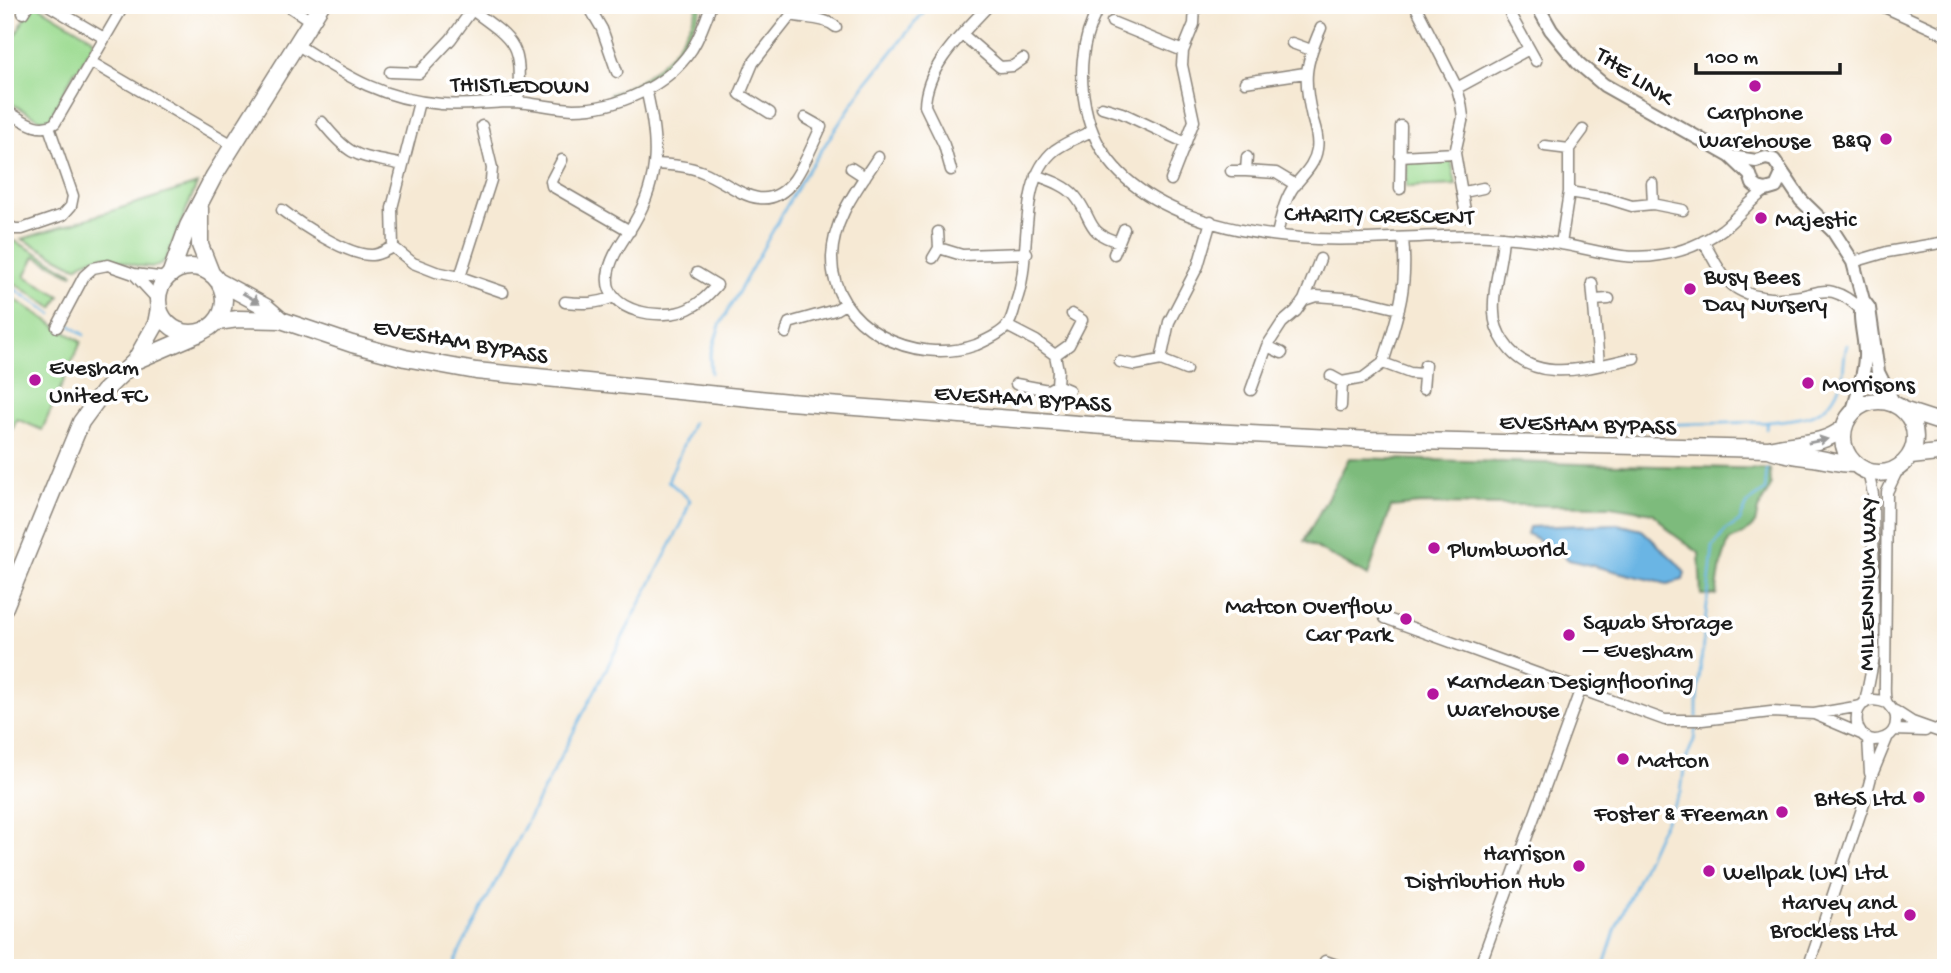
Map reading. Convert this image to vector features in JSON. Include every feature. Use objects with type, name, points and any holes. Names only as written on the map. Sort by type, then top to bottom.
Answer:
[{"type":"main road","points":[[5,607],[81,422],[103,392],[135,362],[156,324],[161,286],[207,188],[321,5]]},
{"type":"main road","points":[[135,362],[202,332],[217,322],[225,302],[200,245],[200,205]]},
{"type":"main road","points":[[168,276],[185,267],[193,267],[215,277]]},
{"type":"main road","name":"EVESHAM BYPASS","points":[[215,277],[266,307],[281,320]]},
{"type":"main road","points":[[158,304],[170,327],[191,334],[202,332]]},
{"type":"main road","name":"EVESHAM BYPASS","points":[[217,322],[238,319],[281,320],[352,344],[405,358],[476,371],[789,402],[1089,426],[1331,438],[1769,449],[1788,444],[1820,442],[1844,428]]},
{"type":"main road","points":[[1899,407],[1915,428],[1916,439],[1911,456],[1898,469],[1888,473],[1861,468],[1844,445],[1844,428],[1852,413],[1859,407],[1875,401],[1899,407],[1946,424]]},
{"type":"main road","name":"EVESHAM BYPASS","points":[[1769,449],[1786,455],[1861,468]]},
{"type":"main road","points":[[1911,456],[1946,452]]},
{"type":"street","points":[[48,5],[104,38]]},
{"type":"street","points":[[5,110],[34,127],[49,127],[55,123],[124,5]]},
{"type":"street","points":[[287,5],[311,21]]},
{"type":"street","points":[[588,5],[602,29],[617,72]]},
{"type":"street","name":"THISTLEDOWN","points":[[296,44],[376,91],[419,102],[464,105],[518,102],[550,107],[595,107],[615,103],[661,80],[691,51],[711,5]]},
{"type":"street","points":[[951,170],[944,145],[925,106],[925,99],[934,74],[962,34],[989,5]]},
{"type":"street","name":"CHARITY CRESCENT","points":[[1100,5],[1089,28],[1081,69],[1083,94],[1092,131],[1104,155],[1122,176],[1145,194],[1163,205],[1211,221],[1277,235],[1316,239],[1503,237],[1561,244],[1621,257],[1636,257],[1670,253],[1703,241],[1723,229],[1751,200],[1771,189]]},
{"type":"street","points":[[1171,180],[1194,121],[1184,78],[1183,51],[1194,24],[1195,5]]},
{"type":"street","points":[[1415,5],[1457,88],[1463,117],[1455,153],[1464,192],[1466,216]]},
{"type":"street","name":"THE LINK","points":[[1537,5],[1551,30],[1578,63],[1604,85],[1730,156],[1756,161],[1766,158],[1774,160],[1801,200],[1833,231],[1853,262],[1862,304],[1865,356],[1852,413]]},
{"type":"street","points":[[1880,5],[1946,34]]},
{"type":"street","points":[[390,72],[419,73],[451,39],[472,10],[509,38],[517,52],[520,65],[518,102]]},
{"type":"street","points":[[771,113],[740,94],[753,63],[791,10],[830,22],[836,27]]},
{"type":"street","points":[[1511,16],[1536,61]]},
{"type":"street","points":[[1112,22],[1183,51]]},
{"type":"street","points":[[1277,235],[1283,208],[1296,185],[1311,167],[1317,149],[1317,133],[1305,73],[1311,50],[1321,29]]},
{"type":"street","points":[[962,34],[1000,67],[1013,66],[1023,59]]},
{"type":"street","points":[[1292,43],[1311,50]]},
{"type":"street","points":[[1457,88],[1529,50]]},
{"type":"street","points":[[91,62],[233,145]]},
{"type":"street","points":[[1245,82],[1305,73]]},
{"type":"street","points":[[646,89],[655,130],[656,164],[653,180],[630,231],[617,249],[608,277],[614,297],[625,306],[654,314],[669,314],[687,310],[703,300],[717,285],[697,273]]},
{"type":"street","points":[[419,102],[392,208],[393,247],[413,263],[503,292]]},
{"type":"street","points":[[1102,107],[1122,113],[1186,143]]},
{"type":"street","points":[[656,164],[691,168],[706,173],[743,195],[754,198],[772,195],[794,180],[821,127],[805,118]]},
{"type":"street","points":[[322,122],[335,139],[352,154],[403,165]]},
{"type":"street","points":[[460,277],[491,180],[492,168],[482,126]]},
{"type":"street","points":[[1400,190],[1401,126]]},
{"type":"street","points":[[5,223],[15,229],[22,229],[63,215],[71,206],[73,196],[49,127]]},
{"type":"street","points":[[1561,244],[1569,192],[1569,149],[1583,130]]},
{"type":"street","points":[[878,157],[844,209],[833,245],[833,271],[845,304],[853,315],[875,333],[924,350],[941,352],[968,347],[993,336],[1007,326],[1024,275],[1030,198],[1036,175],[1041,164],[1054,151],[1092,131]]},
{"type":"street","points":[[1545,146],[1569,149]]},
{"type":"street","points":[[1400,156],[1455,153]]},
{"type":"street","name":"THE LINK","points":[[1730,156],[1751,180],[1801,200]]},
{"type":"street","points":[[1246,171],[1247,157]]},
{"type":"street","points":[[562,160],[551,181],[552,186],[630,231]]},
{"type":"street","points":[[1751,200],[1752,165],[1756,161]]},
{"type":"street","points":[[851,168],[865,177]]},
{"type":"street","points":[[1231,171],[1276,173],[1296,185]]},
{"type":"street","points":[[1771,189],[1782,174]]},
{"type":"street","points":[[1036,175],[1066,188],[1075,196],[1099,235],[1119,242]]},
{"type":"street","points":[[1652,183],[1653,204]]},
{"type":"street","points":[[1464,192],[1483,188]]},
{"type":"street","points":[[1569,192],[1606,198],[1632,206],[1653,204],[1683,210]]},
{"type":"street","points":[[282,210],[312,232],[363,254],[379,254],[393,247]]},
{"type":"street","points":[[1161,360],[1169,322],[1198,266],[1211,221]]},
{"type":"street","points":[[1114,254],[1124,229]]},
{"type":"street","points":[[933,258],[939,248],[938,232]]},
{"type":"street","points":[[1503,237],[1503,257],[1494,300],[1494,315],[1498,332],[1508,348],[1527,363],[1543,369],[1562,371],[1634,358]]},
{"type":"street","points":[[1331,376],[1342,382],[1363,378],[1383,363],[1399,309],[1405,272],[1403,238]]},
{"type":"street","points":[[1703,241],[1730,284],[1742,291],[1755,296],[1783,298],[1816,292],[1835,292],[1862,304]]},
{"type":"street","points":[[1853,262],[1887,252],[1946,242]]},
{"type":"street","points":[[939,248],[962,255],[1027,253]]},
{"type":"street","points":[[1251,390],[1267,346],[1282,323],[1304,300],[1320,260]]},
{"type":"street","points":[[57,327],[85,276],[93,268],[108,265],[134,274],[168,276]]},
{"type":"street","points":[[134,274],[158,304]]},
{"type":"street","points":[[1592,283],[1599,364]]},
{"type":"street","points":[[1304,300],[1315,296],[1357,299],[1399,309]]},
{"type":"street","points":[[565,302],[586,304],[614,297]]},
{"type":"street","points":[[1594,300],[1609,299]]},
{"type":"street","points":[[786,333],[789,323],[835,310],[845,304]]},
{"type":"street","name":"THE LINK","points":[[1862,304],[1869,308],[1878,372],[1899,407]]},
{"type":"street","points":[[1055,355],[1069,345],[1082,320],[1072,314]]},
{"type":"street","points":[[1007,326],[1036,341],[1055,355],[1057,384]]},
{"type":"street","points":[[1267,346],[1282,353]]},
{"type":"street","points":[[1120,362],[1135,365],[1161,360],[1186,370]]},
{"type":"street","points":[[1383,363],[1410,373],[1424,370],[1423,389]]},
{"type":"street","points":[[1341,406],[1342,382]]},
{"type":"street","points":[[1016,384],[1048,390],[1057,384]]},
{"type":"street","points":[[1057,384],[1069,390]]},
{"type":"street","name":"MILLENNIUM WAY","points":[[1861,468],[1872,494],[1874,657],[1856,722],[1865,736],[1871,776]]},
{"type":"street","name":"MILLENNIUM WAY","points":[[1887,703],[1886,492],[1898,469]]},
{"type":"street","points":[[1385,618],[1665,720],[1697,721],[1772,712],[1814,714],[1863,704]]},
{"type":"street","points":[[1479,968],[1581,688]]},
{"type":"street","name":"MILLENNIUM WAY","points":[[1808,968],[1871,776],[1896,721],[1895,711],[1887,703],[1880,700],[1863,704]]},
{"type":"street","points":[[1895,711],[1913,722],[1944,733]]},
{"type":"street","points":[[1814,714],[1876,740],[1891,733],[1944,733]]},
{"type":"street","points":[[1325,961],[1345,968]]},
{"type":"green space","points":[[32,5],[37,5],[92,38],[94,42],[80,67],[74,72],[50,118],[41,120],[5,100],[5,54]]},
{"type":"green space","points":[[698,5],[702,5],[696,22],[667,63],[640,84],[609,98],[610,94],[653,71],[664,60],[684,35]]},
{"type":"green space","points":[[1451,159],[1456,185],[1406,187],[1407,160]]},
{"type":"green space","points":[[197,184],[166,259],[154,267],[138,266],[104,256],[88,260],[76,267],[22,239]]},
{"type":"green space","points":[[15,241],[73,273],[72,275],[35,256],[25,276],[60,296],[53,308],[5,277],[5,244]]},
{"type":"green space","name":"Evesham United FC","points":[[5,293],[81,342],[42,430],[17,419],[5,446]]},
{"type":"green space","points":[[1349,458],[1770,469],[1771,486],[1758,510],[1755,524],[1729,541],[1721,565],[1716,595],[1701,595],[1699,553],[1673,534],[1653,513],[1611,506],[1421,504],[1391,507],[1368,576],[1304,541]]},
{"type":"water","points":[[1617,524],[1642,530],[1677,563],[1685,573],[1683,580],[1667,584],[1569,560],[1553,547],[1527,534],[1529,527]]},
{"type":"waterway","points":[[711,373],[710,356],[720,325],[800,182],[863,88],[929,5]]},
{"type":"waterway","points":[[5,283],[52,314]]},
{"type":"waterway","points":[[67,323],[84,335]]},
{"type":"waterway","points":[[1766,429],[1767,422],[1806,417],[1825,407],[1838,388],[1847,345]]},
{"type":"waterway","points":[[451,968],[682,523],[690,500],[668,481],[693,422]]},
{"type":"waterway","points":[[1642,425],[1767,422]]},
{"type":"waterway","points":[[1697,718],[1713,547],[1726,530],[1739,522],[1748,503],[1765,491],[1767,469]]},
{"type":"waterway","points":[[1603,968],[1616,928],[1658,834],[1681,792],[1685,762],[1694,740],[1696,724]]},
{"type":"place","name":"Carphone Warehouse","points":[[1755,86]]},
{"type":"place","name":"B&Q","points":[[1886,139]]},
{"type":"place","name":"Majestic","points":[[1761,218]]},
{"type":"place","name":"Busy Bees Day Nursery","points":[[1690,289]]},
{"type":"place","name":"Evesham United FC","points":[[35,380]]},
{"type":"place","name":"Morrisons","points":[[1808,383]]},
{"type":"place","name":"Plumbworld","points":[[1434,548]]},
{"type":"place","name":"Matcon Overflow Car Park","points":[[1406,619]]},
{"type":"place","name":"Squab Storage – Evesham","points":[[1569,635]]},
{"type":"place","name":"Karndean Designflooring Warehouse","points":[[1433,694]]},
{"type":"place","name":"Matcon","points":[[1623,759]]},
{"type":"place","name":"BHGS Ltd","points":[[1919,797]]},
{"type":"place","name":"Foster & Freeman","points":[[1782,812]]},
{"type":"place","name":"Harrison Distribution Hub","points":[[1579,866]]},
{"type":"place","name":"Wellpak (UK) Ltd","points":[[1709,871]]},
{"type":"place","name":"Harvey and Brockless Ltd","points":[[1910,915]]}]
